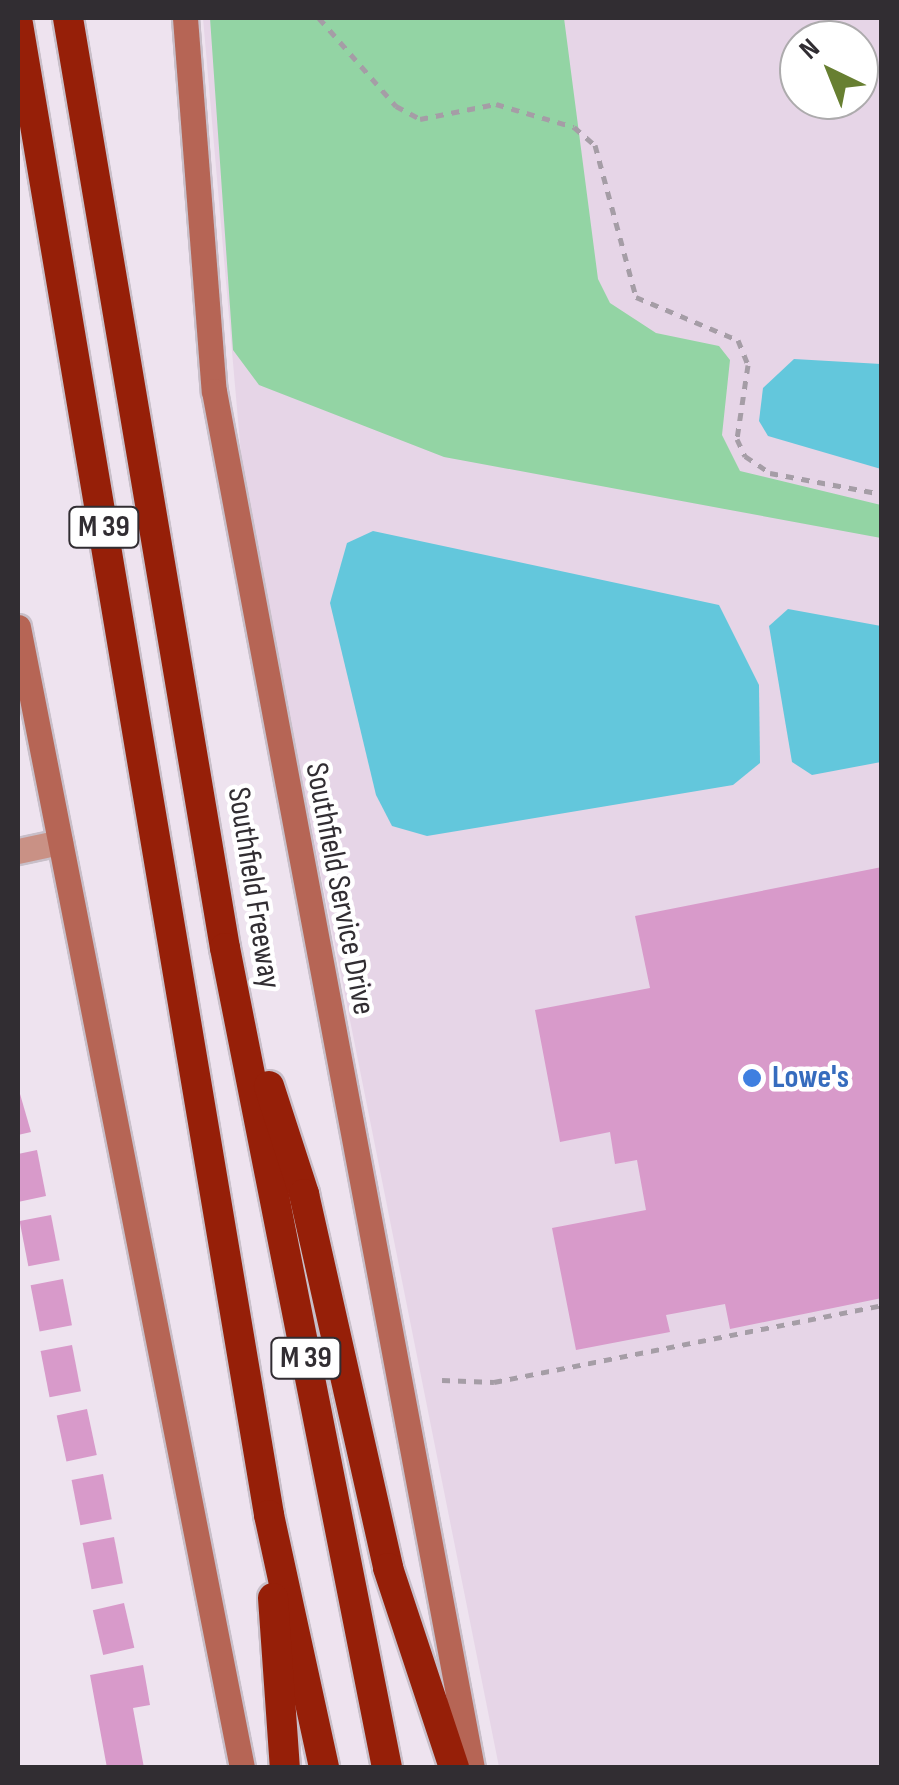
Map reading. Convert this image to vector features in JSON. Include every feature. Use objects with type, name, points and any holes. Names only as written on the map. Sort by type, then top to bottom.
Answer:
[{"type":"highway","name":"Southfield Freeway","points":[[68,18],[225,948],[387,1768]]},
{"type":"highway","name":"M 39","points":[[18,24],[270,1514],[324,1768]]},
{"type":"highway","points":[[225,948],[304,1194],[388,1568],[454,1768]]},
{"type":"highway","points":[[270,1514],[286,1768]]},
{"type":"main road","name":"Southfield Service Drive","points":[[185,18],[214,391],[472,1768]]},
{"type":"main road","points":[[18,627],[242,1768]]},
{"type":"street","points":[[18,851],[60,842]]},
{"type":"path","points":[[319,18],[396,106],[420,118],[496,104],[574,127],[595,145],[636,298],[738,340],[748,365],[737,439],[745,456],[770,474],[882,494]]},
{"type":"path","points":[[442,1380],[494,1382],[882,1305]]},
{"type":"shaded area","points":[[203,18],[881,18],[881,1767],[499,1767],[244,489]]},
{"type":"green space","points":[[210,18],[564,18],[598,279],[610,303],[656,333],[719,346],[730,360],[722,435],[740,471],[881,505],[881,538],[444,457],[259,385],[233,350]]},
{"type":"water","points":[[794,359],[881,364],[881,469],[768,436],[759,421],[763,388]]},
{"type":"water","points":[[373,531],[719,605],[759,685],[760,763],[733,785],[427,836],[392,826],[376,795],[330,603],[347,543]]},
{"type":"water","points":[[788,609],[881,626],[881,762],[812,775],[792,762],[769,626]]},
{"type":"building","name":"Lowe's","points":[[882,867],[882,1298],[730,1329],[725,1304],[666,1315],[670,1332],[576,1350],[552,1228],[646,1210],[637,1160],[615,1164],[610,1132],[560,1142],[535,1010],[650,988],[635,916]]},
{"type":"building","points":[[18,1087],[31,1132],[18,1135]]},
{"type":"building","points":[[37,1150],[46,1196],[18,1202],[18,1154]]},
{"type":"building","points":[[51,1215],[60,1260],[28,1266],[20,1221]]},
{"type":"building","points":[[63,1279],[72,1325],[40,1331],[31,1285]]},
{"type":"building","points":[[72,1345],[81,1391],[50,1397],[41,1351]]},
{"type":"building","points":[[87,1409],[97,1455],[66,1461],[57,1415]]},
{"type":"building","points":[[103,1474],[112,1519],[80,1525],[72,1480]]},
{"type":"building","points":[[114,1537],[123,1583],[92,1589],[83,1543]]},
{"type":"building","points":[[124,1603],[134,1648],[103,1655],[93,1610]]},
{"type":"building","points":[[143,1665],[150,1705],[133,1708],[144,1768],[107,1768],[90,1675]]},
{"type":"place","name":"Lowe's","points":[[752,1078]]}]
